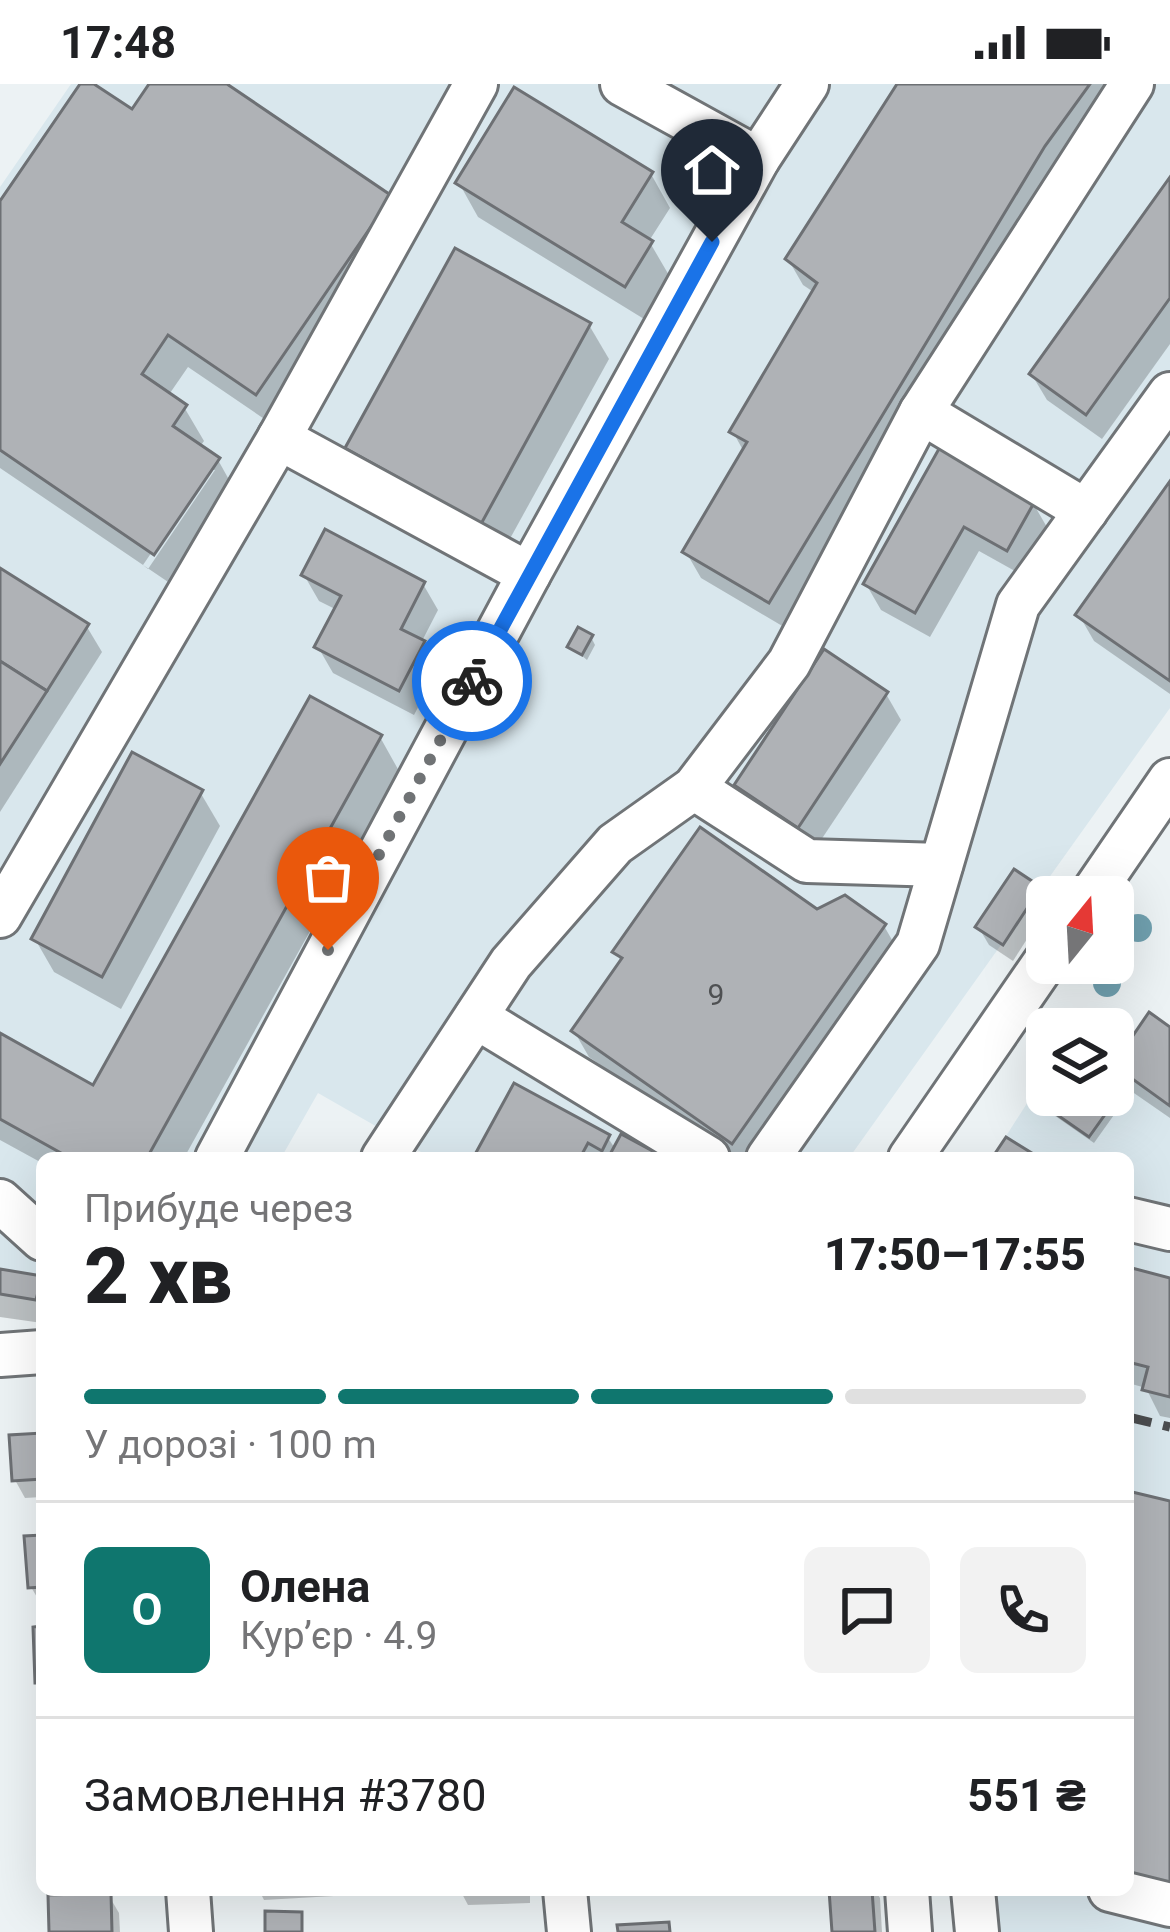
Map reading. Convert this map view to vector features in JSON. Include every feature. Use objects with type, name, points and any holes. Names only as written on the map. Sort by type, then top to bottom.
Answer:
[{"type":"street","points":[[0,916],[279,437],[476,84]]},
{"type":"street","points":[[622,84],[758,159]]},
{"type":"street","points":[[220,1152],[529,574],[758,159],[808,84]]},
{"type":"street","points":[[387,1152],[511,963],[615,844],[694,788],[789,663],[921,412],[1132,84]]},
{"type":"street","points":[[772,1152],[918,944],[1018,605],[1170,394]]},
{"type":"street","points":[[921,412],[1086,511]]},
{"type":"street","points":[[279,437],[529,574]]},
{"type":"street","points":[[1104,876],[1170,780]]},
{"type":"street","points":[[694,788],[807,862],[941,865]]},
{"type":"street","points":[[914,1152],[1030,984]]},
{"type":"street","points":[[476,1017],[698,1152]]},
{"type":"street","points":[[0,1201],[36,1234]]},
{"type":"street","points":[[1134,1220],[1170,1229]]},
{"type":"street","points":[[0,1355],[36,1352]]},
{"type":"street","points":[[188,1896],[191,1932]]},
{"type":"street","points":[[566,1896],[569,1932]]},
{"type":"street","points":[[907,1896],[910,1932]]},
{"type":"street","points":[[974,1896],[977,1932]]},
{"type":"street","points":[[1134,1896],[1170,1905]]},
{"type":"shaded area","points":[[71,84],[1170,84],[1170,708],[1050,876],[1026,876],[1026,910],[853,1152],[421,1152],[318,1093],[284,1152],[36,1152],[36,1298],[0,1294],[0,187]]},
{"type":"shaded area","points":[[1149,1012],[1170,1027],[1170,1932],[965,1932],[962,1896],[1134,1896],[1134,1152],[996,1152],[1026,1105],[1026,1116],[1134,1116],[1134,1034]]},
{"type":"building","points":[[80,84],[94,84],[132,109],[149,84],[227,84],[392,196],[256,395],[168,335],[142,374],[187,405],[173,426],[220,458],[154,555],[0,450],[0,201]]},
{"type":"building","points":[[897,84],[1090,84],[1045,146],[769,603],[682,552],[747,442],[729,432],[817,283],[785,259]]},
{"type":"building","points":[[514,87],[653,172],[622,222],[653,241],[625,287],[455,183]]},
{"type":"building","points":[[1170,177],[1170,298],[1086,415],[1029,374]]},
{"type":"building","points":[[455,248],[591,323],[481,524],[345,448]]},
{"type":"building","points":[[940,447],[1035,501],[1007,551],[964,527],[915,613],[863,584]]},
{"type":"building","points":[[1170,481],[1170,681],[1075,615]]},
{"type":"building","points":[[325,529],[425,582],[401,629],[425,641],[399,691],[314,647],[341,596],[301,575]]},
{"type":"building","points":[[0,568],[89,624],[47,691],[0,661]]},
{"type":"building","points":[[578,627],[593,635],[582,655],[567,647]]},
{"type":"building","points":[[824,649],[888,692],[798,828],[734,785]]},
{"type":"building","points":[[0,661],[47,691],[0,764]]},
{"type":"building","points":[[310,696],[382,735],[150,1152],[59,1152],[0,1119],[0,1033],[93,1085]]},
{"type":"building","points":[[132,752],[203,790],[102,977],[31,939]]},
{"type":"building","points":[[700,827],[817,909],[845,895],[886,924],[732,1144],[571,1031],[622,958],[612,952]]},
{"type":"building","points":[[1014,869],[1026,877],[1026,910],[1003,945],[975,927]]},
{"type":"building","points":[[1149,1012],[1170,1027],[1170,1106],[1134,1080],[1134,1034]]},
{"type":"building","points":[[514,1083],[610,1135],[602,1151],[588,1143],[583,1152],[476,1152]]},
{"type":"building","points":[[1059,1116],[1104,1116],[1089,1137]]},
{"type":"building","points":[[621,1134],[654,1152],[611,1152]]},
{"type":"building","points":[[1006,1137],[1030,1152],[996,1152]]},
{"type":"building","points":[[0,1269],[36,1275],[36,1300],[0,1294]]},
{"type":"building","points":[[1134,1269],[1170,1278],[1170,1397],[1142,1390],[1148,1367],[1134,1364]]},
{"type":"building","points":[[36,1433],[36,1479],[12,1481],[9,1435]]},
{"type":"building","points":[[1134,1492],[1170,1501],[1170,1886],[1134,1877]]},
{"type":"building","points":[[36,1535],[36,1587],[28,1588],[24,1536]]},
{"type":"building","points":[[36,1627],[36,1683],[35,1683]]},
{"type":"building","points":[[48,1896],[111,1896],[112,1932],[49,1932]]},
{"type":"building","points":[[829,1896],[872,1896],[875,1932],[832,1932]]},
{"type":"building","points":[[265,1911],[302,1912],[302,1932],[265,1932]]},
{"type":"building","points":[[669,1922],[670,1932],[618,1932],[617,1925]]},
{"type":"railway","points":[[1134,1418],[1170,1427]]},
{"type":"way so far","points":[[328,950],[472,681]]},
{"type":"route","points":[[472,681],[712,242]]}]
